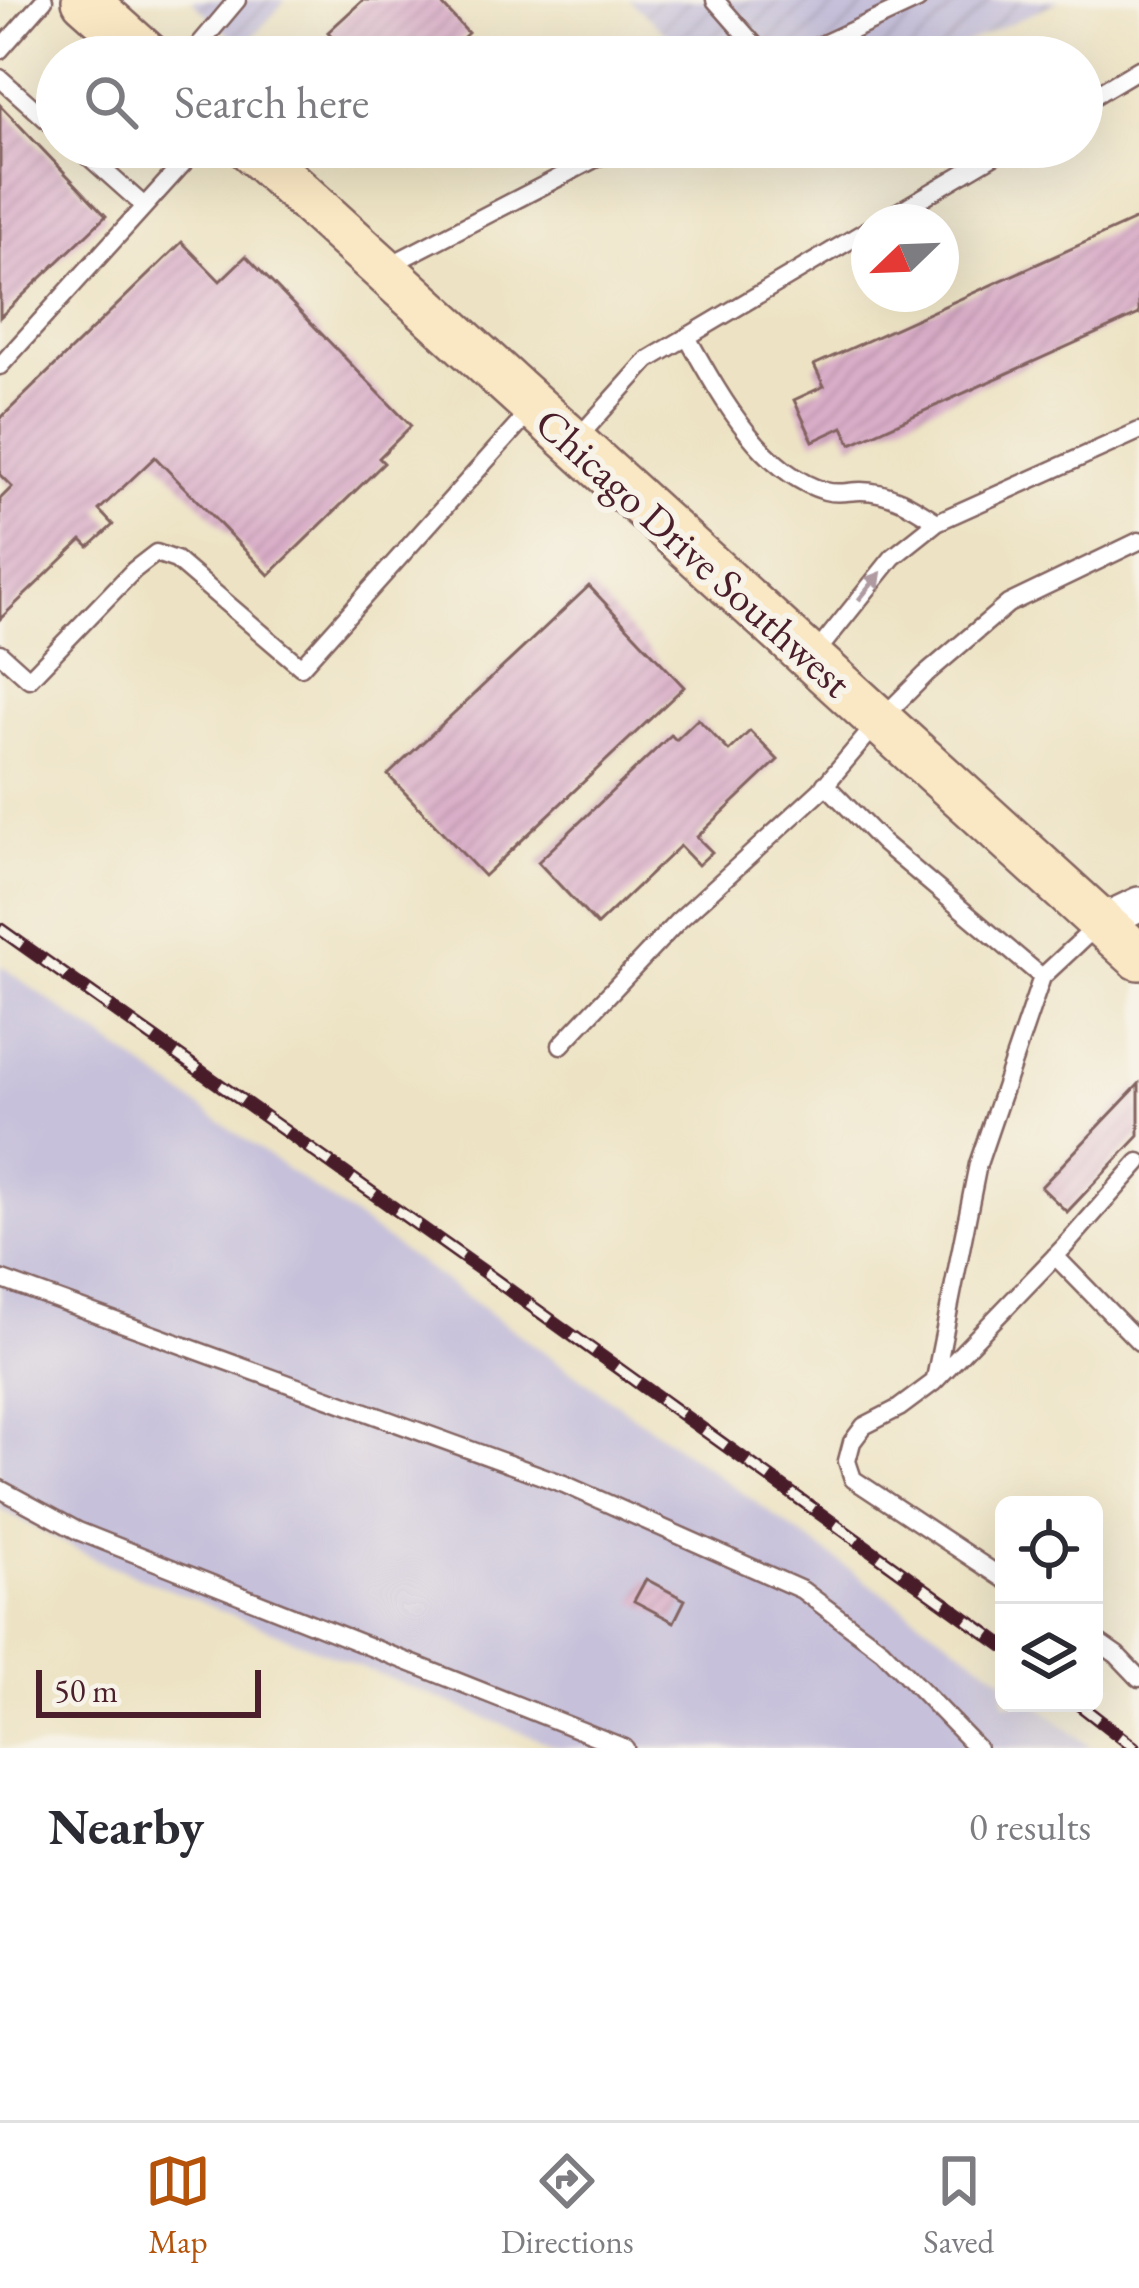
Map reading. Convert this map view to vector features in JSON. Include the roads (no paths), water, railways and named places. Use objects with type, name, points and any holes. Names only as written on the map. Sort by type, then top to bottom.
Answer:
[{"type":"main road","points":[[85,0],[125,36]]},
{"type":"main road","name":"Chicago Drive Southwest","points":[[272,168],[879,721],[1120,913],[1139,957]]},
{"type":"lane","points":[[0,50],[44,0]]},
{"type":"lane","points":[[206,36],[237,0]]},
{"type":"lane","points":[[715,0],[747,36]]},
{"type":"lane","points":[[840,36],[918,0]]},
{"type":"lane","points":[[1103,90],[1139,69]]},
{"type":"lane","points":[[0,78],[36,110]]},
{"type":"lane","points":[[101,168],[143,206]]},
{"type":"lane","points":[[0,366],[178,168]]},
{"type":"lane","points":[[382,269],[577,168]]},
{"type":"lane","points":[[911,204],[972,168]]},
{"type":"lane","points":[[574,442],[648,360],[851,240]]},
{"type":"lane","points":[[687,337],[765,456],[785,473],[823,491],[884,494],[938,522]]},
{"type":"lane","points":[[0,653],[29,679],[134,570],[156,554],[176,560],[301,667],[535,406]]},
{"type":"lane","points":[[812,658],[893,557],[938,522],[1139,431]]},
{"type":"lane","points":[[561,1045],[677,922],[825,784],[926,674],[1008,604],[1139,541]]},
{"type":"lane","points":[[825,784],[884,844],[1042,977]]},
{"type":"lane","points":[[934,1382],[978,1164],[1042,977],[1120,913]]},
{"type":"lane","points":[[995,1573],[853,1479],[847,1461],[852,1442],[864,1426],[934,1382],[1139,1162]]},
{"type":"lane","points":[[1055,1256],[1139,1342]]},
{"type":"lane","points":[[0,1279],[564,1484],[802,1590],[882,1650],[977,1748]]},
{"type":"lane","points":[[0,1489],[78,1531],[625,1748]]},
{"type":"lane","points":[[1103,1645],[1139,1678]]},
{"type":"railway","points":[[0,929],[995,1640]]},
{"type":"railway","points":[[1089,1712],[1135,1748]]}]
